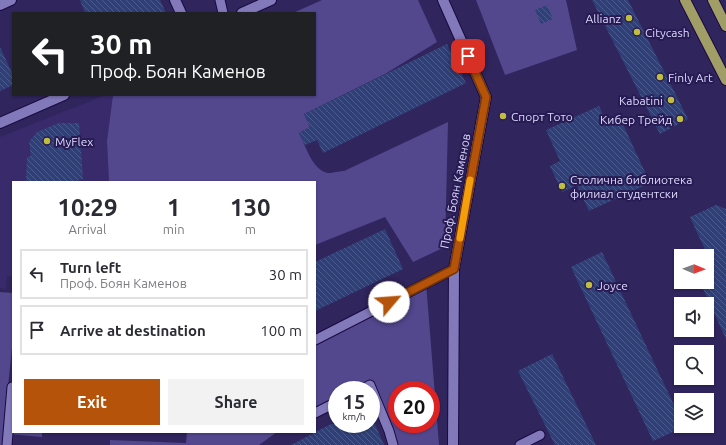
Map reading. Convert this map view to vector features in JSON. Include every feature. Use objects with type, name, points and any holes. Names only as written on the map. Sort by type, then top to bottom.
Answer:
[{"type":"main road","points":[[685,0],[726,80]]},
{"type":"main road","points":[[713,0],[726,26]]},
{"type":"street","points":[[0,5],[11,0]]},
{"type":"street","points":[[175,0],[181,12]]},
{"type":"street","points":[[244,12],[271,0]]},
{"type":"street","name":"Проф. Боян Каменов","points":[[443,0],[486,97],[454,269],[453,445]]},
{"type":"street","points":[[0,123],[62,96]]},
{"type":"lane","points":[[220,0],[223,12]]},
{"type":"lane","points":[[316,339],[454,269]]},
{"type":"lane","points":[[7,445],[12,387]]},
{"type":"lane","points":[[316,412],[328,406]]},
{"type":"lane","points":[[380,410],[394,445]]},
{"type":"lane","points":[[520,445],[540,435]]},
{"type":"shaded area","points":[[322,0],[418,0],[437,42],[385,74],[304,114],[310,127],[299,133],[314,162],[322,171],[330,173],[344,171],[448,122],[445,247],[413,262],[385,217],[316,245],[316,181],[109,181],[107,141],[113,96],[316,96],[316,12],[295,12]]},
{"type":"shaded area","points":[[476,0],[566,0],[577,50],[505,75]]},
{"type":"shaded area","points":[[103,96],[113,96],[107,141],[109,181],[12,181],[12,277],[7,276],[6,289],[0,288],[0,137]]},
{"type":"shaded area","points":[[426,283],[434,381],[388,381],[388,432],[380,412],[380,381],[328,381],[328,406],[316,412],[316,339]]},
{"type":"shaded area","points":[[0,292],[12,293],[12,348],[2,445],[0,445]]},
{"type":"shaded area","points":[[12,396],[12,433],[42,433],[42,437],[8,434]]},
{"type":"shaded area","points":[[187,433],[276,433],[259,445],[110,445],[110,440],[186,443]]},
{"type":"shaded area","points":[[388,433],[438,433],[439,445],[393,445]]},
{"type":"building","points":[[80,0],[160,0],[166,12],[85,12]]},
{"type":"building","points":[[592,0],[628,0],[688,119],[660,134]]},
{"type":"building","points":[[547,5],[553,19],[541,24],[535,10]]},
{"type":"building","points":[[447,44],[466,83],[323,153],[317,140],[305,145],[299,133],[310,127],[304,114]]},
{"type":"building","points":[[0,47],[12,73],[12,85],[0,91]]},
{"type":"building","points":[[599,106],[608,126],[621,120],[650,183],[589,211],[577,185],[562,192],[550,166],[560,161],[546,130]]},
{"type":"building","points":[[59,123],[79,123],[83,179],[78,181],[26,181],[27,157],[31,156],[29,142],[37,132]]},
{"type":"building","points":[[716,205],[726,209],[726,339],[714,313],[714,297],[707,297],[703,289],[714,289],[714,249],[705,249],[690,217]]},
{"type":"building","points":[[385,229],[403,269],[316,311],[316,262]]},
{"type":"building","points":[[602,252],[674,405],[674,432],[653,441],[571,267]]},
{"type":"building","points":[[552,354],[596,445],[555,445],[518,371]]},
{"type":"building","points":[[328,426],[328,433],[379,433],[384,445],[291,445]]},
{"type":"slow traffic","points":[[460,238],[470,180]]},
{"type":"place","name":"Allianz","points":[[629,18]]},
{"type":"place","name":"Citycash","points":[[637,32]]},
{"type":"place","name":"Finly Art","points":[[660,77]]},
{"type":"place","name":"Kabatini","points":[[671,100]]},
{"type":"place","name":"Спорт Тото","points":[[503,116]]},
{"type":"place","name":"Кибер Трейд","points":[[680,119]]},
{"type":"place","name":"MyFlex","points":[[47,141]]},
{"type":"place","name":"Столична библиотека филиал студентски","points":[[562,186]]},
{"type":"place","name":"Joyce","points":[[589,285]]},
{"type":"route","points":[[389,302],[454,269],[486,97],[468,56]]}]
